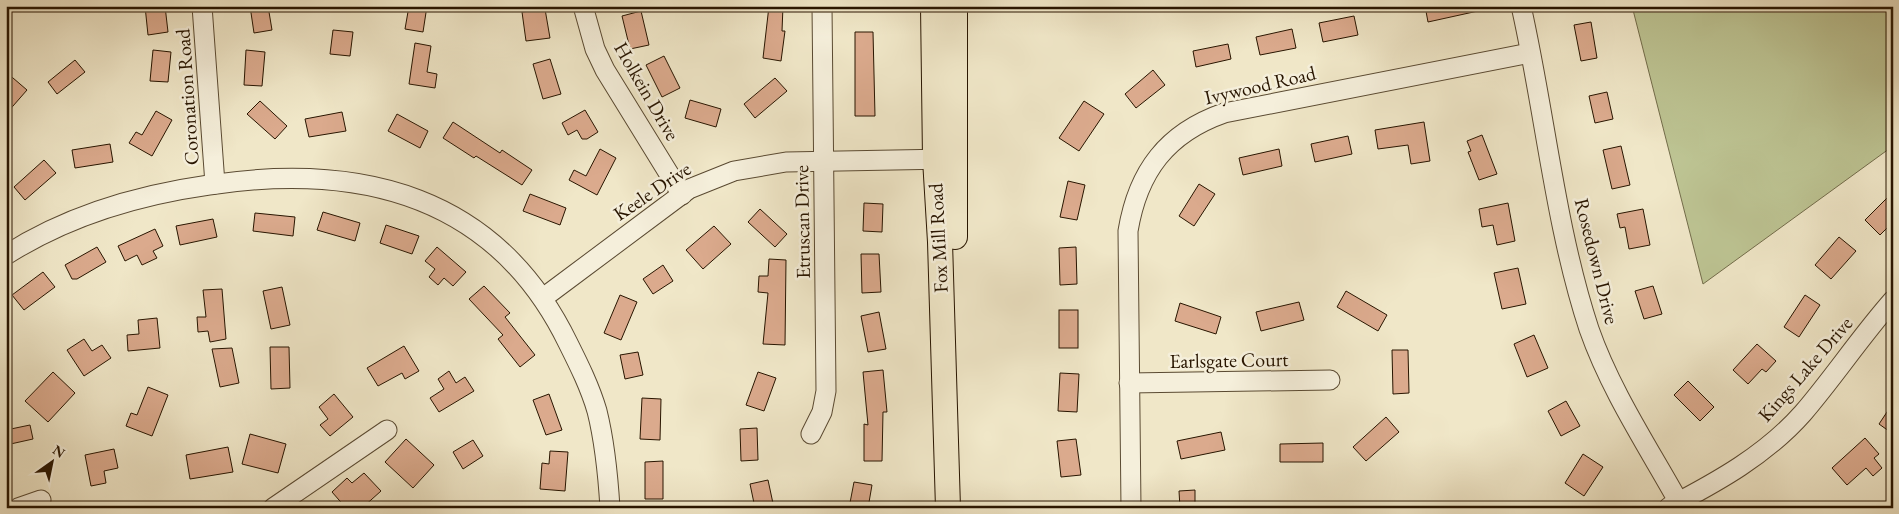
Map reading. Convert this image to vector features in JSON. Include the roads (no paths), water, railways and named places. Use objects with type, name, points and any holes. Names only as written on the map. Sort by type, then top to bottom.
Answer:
[{"type":"main road","name":"Fox Mill Road","points":[[933,6],[944,159]]},
{"type":"main road","name":"Fox Mill Road","points":[[948,508],[940,242],[955,6]]},
{"type":"street","name":"Coronation Road","points":[[202,6],[216,184]]},
{"type":"street","name":"Holkein Drive","points":[[582,6],[595,49],[605,70],[682,195]]},
{"type":"street","name":"Etruscan Drive","points":[[811,434],[822,412],[826,391],[822,6]]},
{"type":"street","name":"Rosedown Drive","points":[[1520,6],[1571,262],[1590,331],[1626,408],[1676,506]]},
{"type":"street","name":"Ivywood Road","points":[[1131,508],[1127,245],[1130,216],[1144,179],[1155,161],[1185,131],[1203,121],[1224,113],[1530,53]]},
{"type":"street","name":"Keele Drive","points":[[542,298],[689,189],[717,177],[752,167],[786,162],[944,159]]},
{"type":"street","points":[[6,255],[51,231],[112,206],[168,191],[252,178],[293,177],[366,183],[404,194],[441,209],[475,231],[506,257],[542,298],[559,324],[590,390],[603,437],[610,508]]},
{"type":"street","name":"Kings Lake Drive","points":[[1676,506],[1747,462],[1781,435],[1802,414],[1893,300]]},
{"type":"street","name":"Earlsgate Court","points":[[1129,383],[1330,380]]},
{"type":"street","points":[[273,508],[388,430]]},
{"type":"street","points":[[18,508],[41,500]]}]
